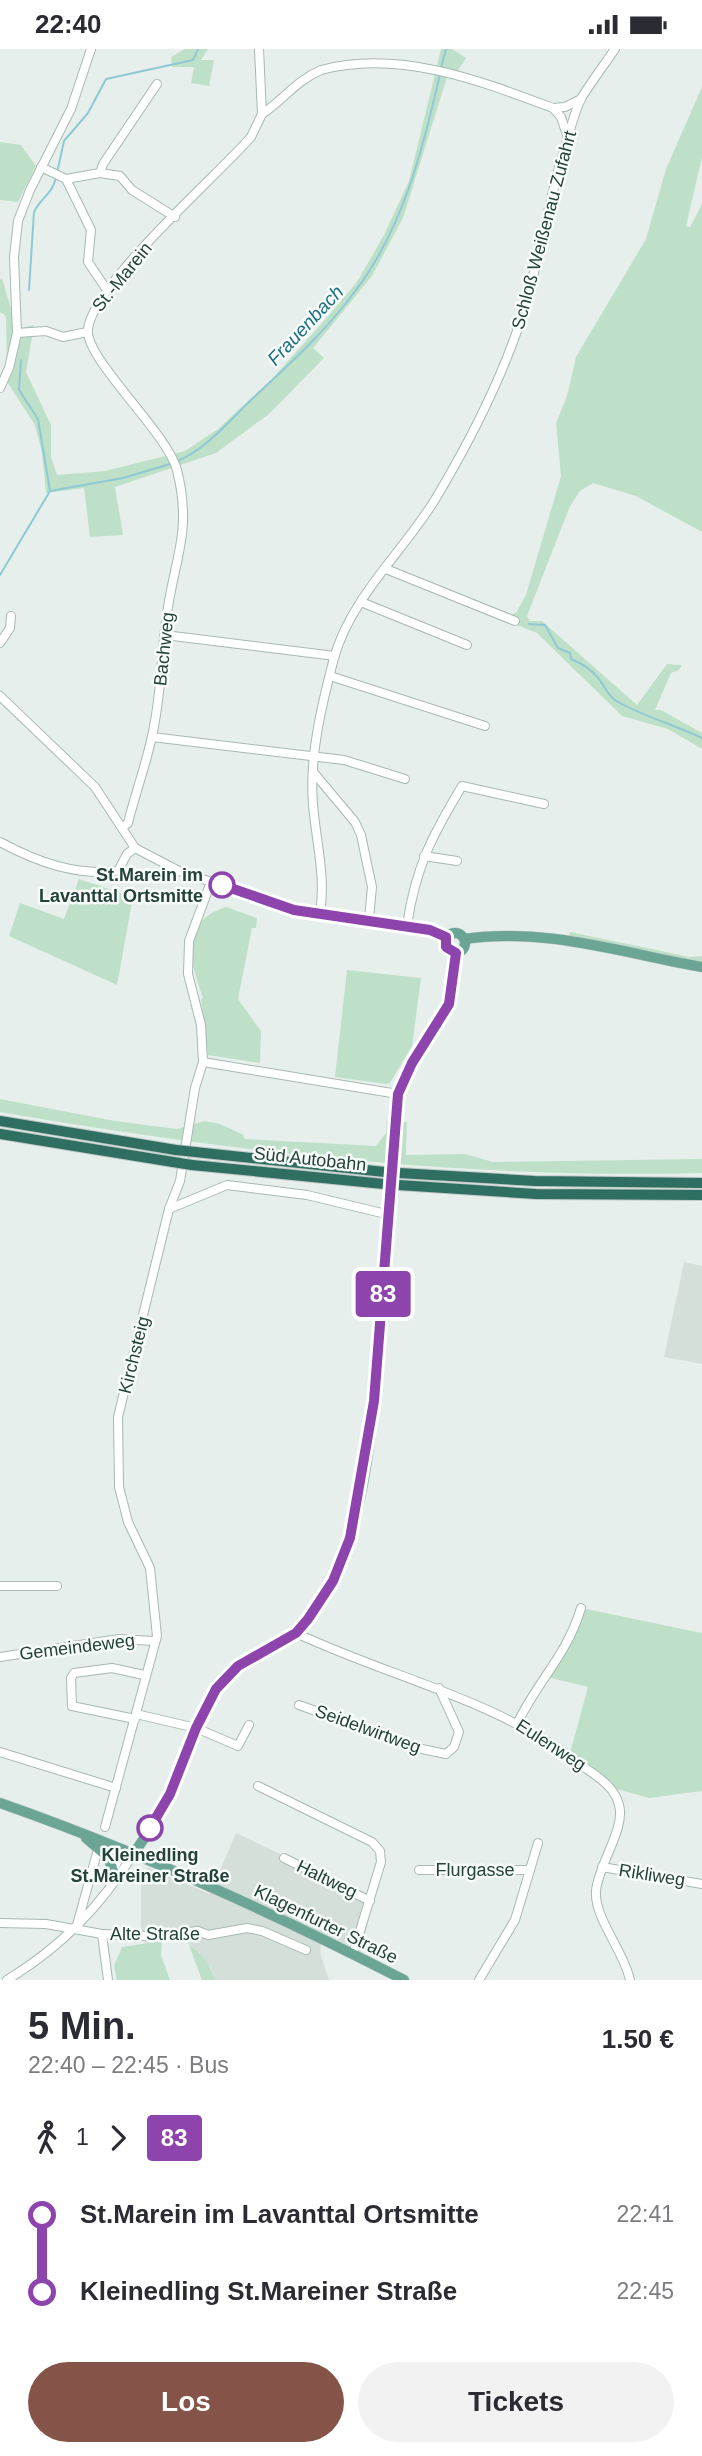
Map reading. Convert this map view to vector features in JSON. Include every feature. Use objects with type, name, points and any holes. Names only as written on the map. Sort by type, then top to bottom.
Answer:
[{"type":"highway","name":"Süd Autobahn","points":[[0,1121],[176,1150],[385,1172],[535,1181],[702,1183]]},
{"type":"highway","name":"Süd Autobahn","points":[[0,1134],[192,1165],[384,1184],[536,1194],[702,1195]]},
{"type":"main road","points":[[456,953],[446,947],[446,937],[455,932],[464,939],[487,935],[578,940],[635,955],[702,967]]},
{"type":"main road","points":[[456,953],[463,950],[464,939]]},
{"type":"main road","points":[[134,1853],[170,1794],[196,1728],[216,1689],[254,1654],[296,1633],[333,1581],[350,1538],[374,1401],[398,1094],[412,1063],[449,1004],[456,953]]},
{"type":"main road","name":"Klagenfurter Straße","points":[[0,1803],[149,1858],[404,1980]]},
{"type":"main road","points":[[65,1826],[95,1844],[108,1857],[116,1874]]},
{"type":"street","points":[[0,388],[9,368],[17,333],[14,269],[18,221],[41,167],[71,109],[91,49]]},
{"type":"street","points":[[259,49],[262,114]]},
{"type":"street","name":"Schloß Weißenau Zufahrt","points":[[320,914],[323,877],[312,802],[314,756],[335,656],[346,628],[361,602],[435,500],[459,458],[503,365],[529,290],[550,196],[581,99],[615,49]]},
{"type":"street","points":[[262,114],[300,81],[343,63],[391,60],[441,66],[553,108],[565,107],[581,99]]},
{"type":"street","points":[[100,173],[103,163],[157,84]]},
{"type":"street","points":[[553,108],[561,117],[568,138]]},
{"type":"street","name":"St.-Marein","points":[[176,466],[162,439],[99,356],[87,332],[91,314],[129,262],[251,137],[262,114]]},
{"type":"street","points":[[41,167],[60,176],[100,173],[120,176],[132,190],[175,217]]},
{"type":"street","points":[[60,176],[91,230],[88,261],[107,290]]},
{"type":"street","points":[[17,333],[46,331],[63,337],[87,332]]},
{"type":"street","name":"Bachweg","points":[[123,827],[128,823],[152,737],[167,614],[184,538],[183,502],[176,466]]},
{"type":"street","points":[[386,569],[515,621]]},
{"type":"street","points":[[361,602],[467,645]]},
{"type":"street","points":[[0,643],[10,628],[11,616]]},
{"type":"street","points":[[165,635],[335,656]]},
{"type":"street","points":[[330,675],[485,726]]},
{"type":"street","points":[[0,696],[72,762],[95,787],[135,848],[179,871],[294,910],[407,925],[446,937]]},
{"type":"street","points":[[152,737],[344,760],[405,779]]},
{"type":"street","points":[[314,773],[355,822],[361,835],[372,887],[369,919]]},
{"type":"street","points":[[407,925],[413,888],[424,856],[462,786],[544,804]]},
{"type":"street","points":[[0,842],[28,857],[96,874],[118,871],[127,855],[135,848]]},
{"type":"street","points":[[424,856],[457,861]]},
{"type":"street","name":"Kirchsteig","points":[[105,1827],[155,1641],[156,1612],[150,1568],[128,1521],[119,1487],[118,1417],[169,1209],[180,1181],[195,1088],[203,1062],[201,1025],[188,974],[189,941],[211,882]]},
{"type":"street","points":[[203,1062],[398,1094]]},
{"type":"street","points":[[169,1209],[227,1185],[307,1195],[390,1215]]},
{"type":"street","points":[[0,1585],[57,1586]]},
{"type":"street","points":[[518,1722],[533,1691],[556,1664],[566,1646],[581,1608]]},
{"type":"street","name":"Eulenweg","points":[[296,1633],[348,1657],[439,1688],[518,1722],[575,1759],[610,1787],[617,1797],[620,1819],[602,1867],[597,1899],[621,1950],[630,1980]]},
{"type":"street","name":"Gemeindeweg","points":[[0,1657],[119,1639],[155,1641]]},
{"type":"street","points":[[144,1675],[112,1668],[74,1673],[71,1678],[72,1706],[196,1728],[239,1746],[249,1725]]},
{"type":"street","name":"Seidelwirtweg","points":[[299,1705],[422,1749],[446,1754],[454,1747],[459,1733],[439,1688]]},
{"type":"street","points":[[0,1752],[116,1789]]},
{"type":"street","points":[[258,1786],[376,1846],[381,1863],[353,1954]]},
{"type":"street","points":[[479,1980],[515,1920],[538,1843]]},
{"type":"street","points":[[77,1928],[97,1853]]},
{"type":"street","points":[[7,1980],[42,1958],[77,1928],[134,1853]]},
{"type":"street","points":[[116,1874],[149,1858]]},
{"type":"street","name":"Haltweg","points":[[284,1858],[370,1901]]},
{"type":"street","name":"Rikliweg","points":[[602,1867],[702,1884]]},
{"type":"street","name":"Flurgasse","points":[[419,1870],[530,1870]]},
{"type":"street","name":"Alte Straße","points":[[0,1923],[148,1936],[198,1931],[208,1935],[247,1928],[262,1931],[306,1950]]},
{"type":"street","points":[[102,1934],[108,1980]]},
{"type":"shaded area","points":[[684,1262],[702,1266],[702,1364],[664,1357]]},
{"type":"shaded area","points":[[236,1833],[374,1899],[361,1951],[323,1933],[320,1952],[329,1980],[215,1980],[211,1968],[198,1951],[189,1945],[187,1938],[145,1943],[141,1926],[141,1875],[145,1876],[147,1867],[210,1894]]},
{"type":"green space","points":[[185,49],[208,49],[201,60],[214,60],[209,86],[191,83],[194,67],[172,67],[171,57]]},
{"type":"green space","points":[[441,49],[452,49],[466,58],[455,75],[448,74],[403,218],[372,276],[313,348],[324,358],[269,414],[216,453],[115,487],[123,535],[90,537],[84,488],[46,493],[42,453],[35,425],[7,382],[6,316],[0,312],[0,280],[2,278],[12,312],[21,328],[34,325],[26,372],[51,425],[51,457],[57,475],[105,471],[185,451],[218,429],[272,379],[357,282],[384,235],[409,181]]},
{"type":"green space","points":[[702,87],[702,157],[686,226],[690,227],[702,204],[702,532],[636,496],[593,483],[580,491],[570,506],[527,616],[530,621],[542,621],[637,705],[667,664],[682,665],[679,670],[671,673],[655,710],[661,710],[702,733],[702,749],[668,729],[622,716],[537,633],[499,618],[516,613],[526,595],[561,476],[556,423],[567,396],[576,357],[646,239],[666,169]]},
{"type":"green space","points":[[0,142],[21,145],[36,166],[18,202],[0,200]]},
{"type":"green space","points":[[79,879],[133,897],[117,985],[9,936],[20,903],[64,919]]},
{"type":"green space","points":[[226,907],[257,918],[256,928],[252,928],[238,999],[261,1031],[260,1063],[208,1055],[203,998],[194,971],[192,945],[200,922]]},
{"type":"green space","points":[[570,932],[690,957],[702,956],[702,972],[566,945]]},
{"type":"green space","points":[[347,970],[421,978],[412,1046],[390,1083],[335,1077]]},
{"type":"green space","points":[[0,1099],[115,1121],[177,1129],[204,1121],[220,1124],[242,1134],[245,1139],[376,1146],[386,1133],[387,1121],[407,1122],[406,1155],[465,1154],[493,1162],[702,1159],[702,1173],[525,1172],[350,1160],[174,1139],[0,1112]]},
{"type":"green space","points":[[581,1608],[702,1633],[702,1791],[649,1798],[617,1789],[570,1753],[588,1687],[547,1677]]},
{"type":"green space","points":[[162,1941],[161,1955],[170,1980],[117,1980],[114,1966],[122,1947]]},
{"type":"green space","points":[[189,1945],[205,1960],[215,1980],[202,1980]]},
{"type":"waterway","points":[[57,173],[64,141],[88,113],[106,79],[193,60],[198,49]]},
{"type":"waterway","name":"Frauenbach","points":[[441,68],[446,49]]},
{"type":"waterway","name":"Frauenbach","points":[[175,462],[197,450],[217,434],[307,347],[356,290],[387,241],[399,214],[418,159],[440,74]]},
{"type":"waterway","points":[[29,290],[34,212],[56,178]]},
{"type":"waterway","points":[[0,575],[50,491],[38,419],[19,390],[21,360]]},
{"type":"waterway","name":"Frauenbach","points":[[50,491],[123,478],[170,464]]},
{"type":"waterway","points":[[529,624],[545,625],[558,648],[570,653],[571,659],[592,672],[615,700],[702,738]]},
{"type":"bus line","name":"83","points":[[150,1828],[170,1794],[196,1728],[216,1689],[254,1654],[296,1633],[333,1581],[350,1538],[374,1401],[398,1094],[412,1063],[449,1004],[453,991],[456,953],[448,951],[444,944],[446,937],[430,930],[397,923],[294,910],[222,885]]},
{"type":"place","name":"St.Marein im Lavanttal Ortsmitte","points":[[222,885]]},
{"type":"place","name":"Kleinedling St.Mareiner Straße","points":[[150,1828]]}]
